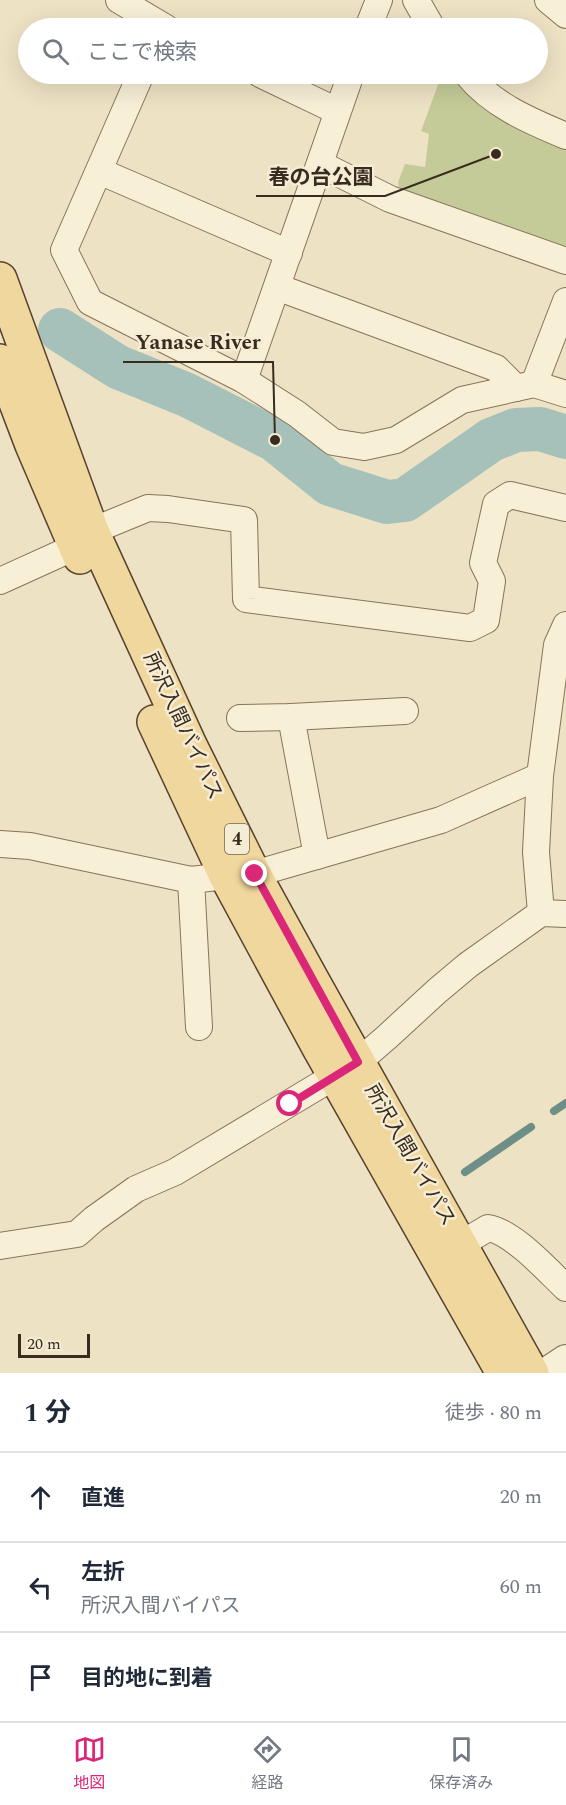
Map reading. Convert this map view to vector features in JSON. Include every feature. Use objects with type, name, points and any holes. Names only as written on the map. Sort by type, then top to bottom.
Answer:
[{"type":"main road","name":"所沢入間バイパス","points":[[2,292],[84,539]]},
{"type":"main road","name":"所沢入間バイパス","points":[[0,361],[32,445],[84,539],[240,875],[346,1070],[503,1373]]},
{"type":"main road","name":"所沢入間バイパス","points":[[346,1070],[460,1244],[532,1373]]},
{"type":"street","points":[[119,0],[147,18]]},
{"type":"street","points":[[372,18],[379,0]]},
{"type":"street","points":[[416,0],[426,18]]},
{"type":"street","points":[[548,0],[566,15]]},
{"type":"street","points":[[137,84],[64,250],[90,302],[244,380],[297,414],[333,442],[364,447],[396,440],[462,400],[525,386]]},
{"type":"street","points":[[281,84],[337,111]]},
{"type":"street","points":[[244,380],[347,84]]},
{"type":"street","points":[[478,84],[501,105],[534,123],[566,136]]},
{"type":"street","points":[[320,164],[390,199],[566,261]]},
{"type":"street","points":[[99,171],[289,253]]},
{"type":"street","points":[[277,287],[496,368],[525,386],[566,394]]},
{"type":"street","points":[[525,386],[566,301]]},
{"type":"street","points":[[0,580],[148,508],[168,509],[243,520],[246,599],[470,628],[486,620],[492,581],[483,563],[496,504],[510,495],[566,508]]},
{"type":"street","points":[[0,1246],[77,1234],[136,1189],[175,1172],[346,1070],[468,965],[553,914],[536,852],[540,776],[557,645],[566,625]]},
{"type":"street","points":[[240,717],[291,717],[405,711]]},
{"type":"street","points":[[291,717],[317,856]]},
{"type":"street","points":[[0,844],[30,846],[191,880],[240,875],[317,856],[441,820],[540,776]]},
{"type":"street","points":[[191,880],[199,1027]]},
{"type":"street","points":[[460,1244],[488,1228],[498,1230],[510,1237],[566,1288]]},
{"type":"street","points":[[548,1373],[566,1361]]},
{"type":"green space","points":[[438,84],[464,84],[566,145],[566,250],[399,188],[398,182],[405,164],[425,167],[429,134],[421,131]]},
{"type":"waterway","points":[[60,330],[118,367],[187,395],[275,440],[330,484],[387,502],[405,500],[491,440],[516,430],[540,429],[566,437]]},
{"type":"waterway","points":[[554,1111],[566,1103]]},
{"type":"waterway","points":[[465,1172],[531,1127]]},
{"type":"place","name":"春の台公園","points":[[496,154]]},
{"type":"place","name":"Yanase River","points":[[275,440]]},
{"type":"route","points":[[255,874],[358,1062],[290,1104]]}]
